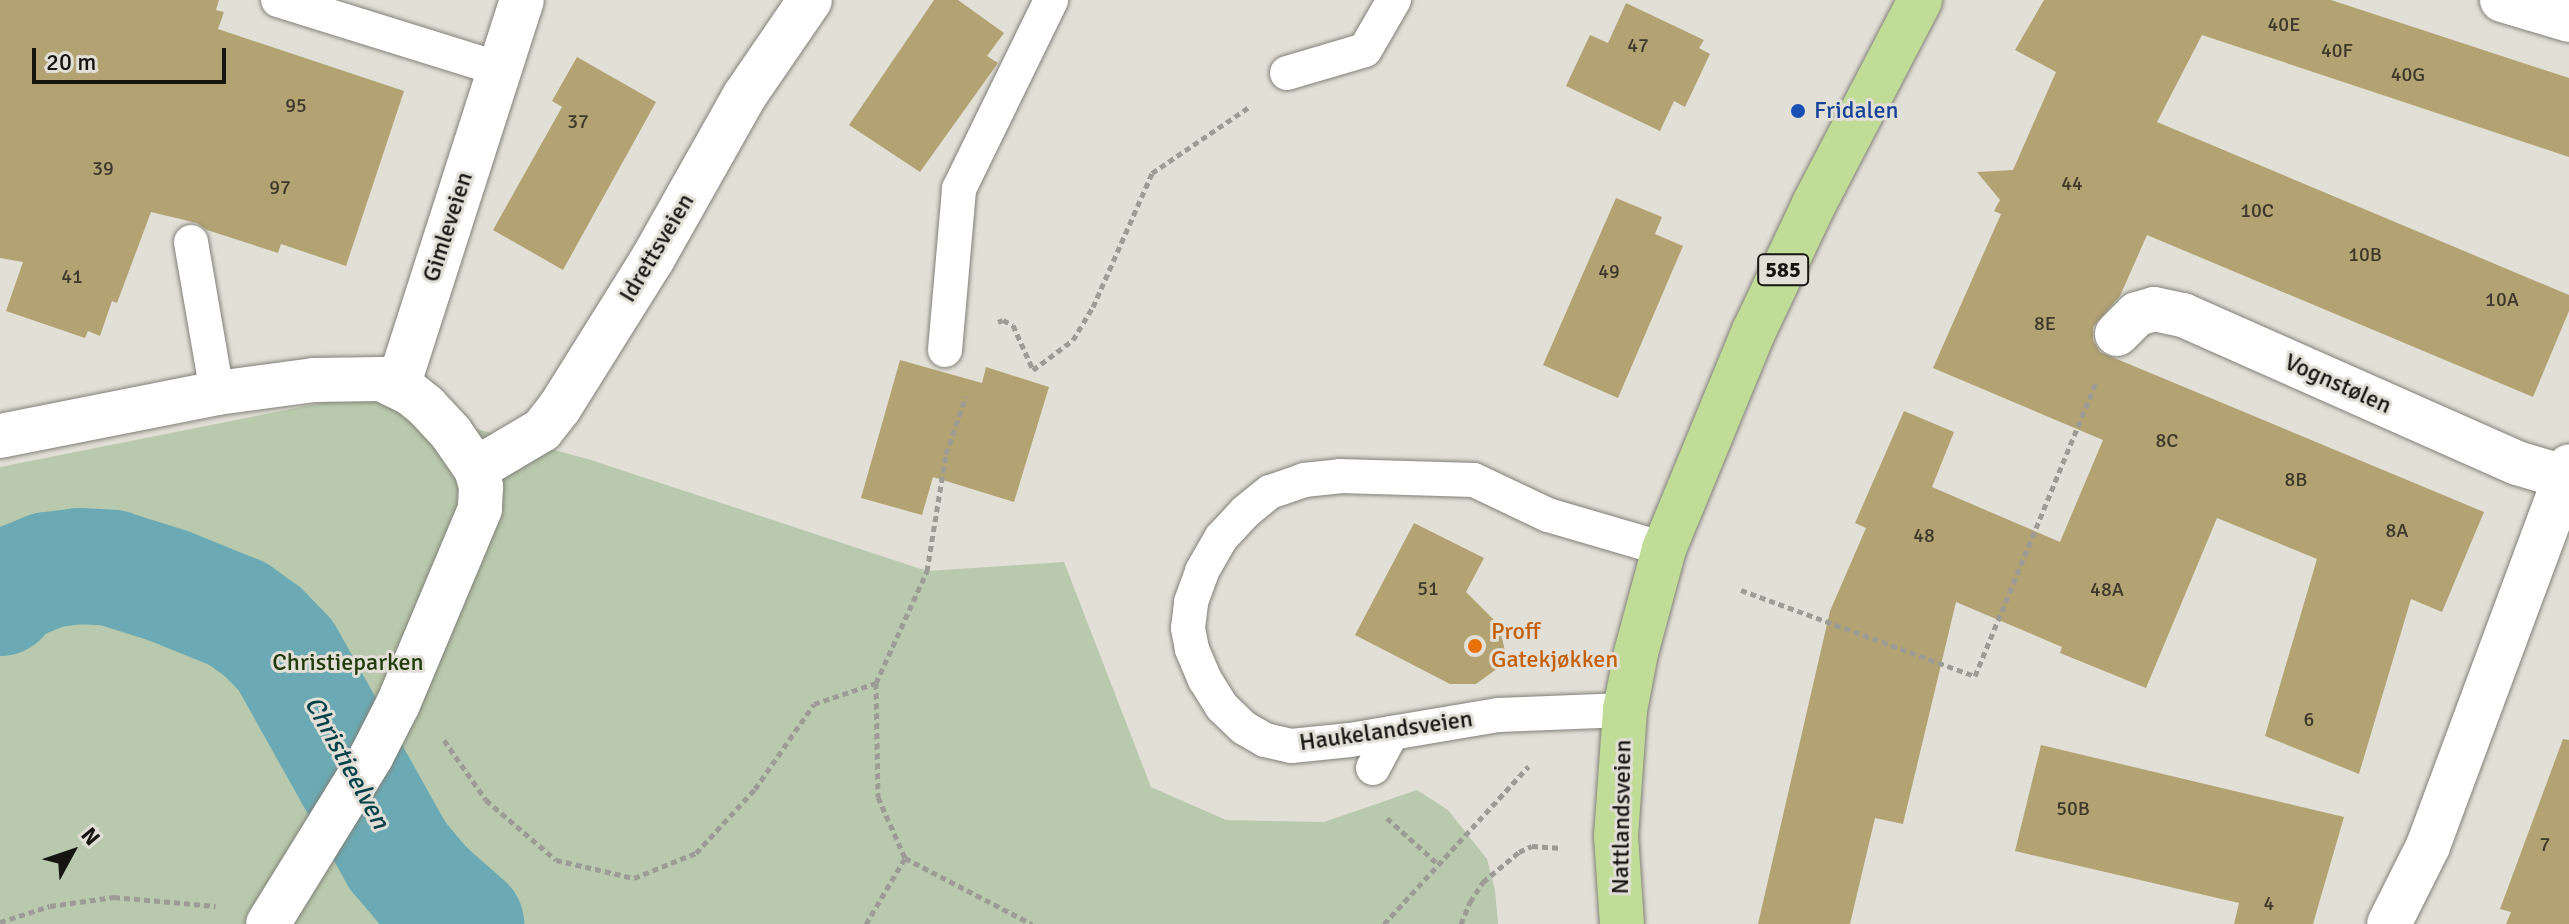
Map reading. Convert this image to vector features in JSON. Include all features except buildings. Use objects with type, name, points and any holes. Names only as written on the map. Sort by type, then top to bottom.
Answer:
[{"type":"main road","name":"585","points":[[1625,710],[1636,653],[1664,549],[1754,331],[1814,204],[1920,0]]},
{"type":"main road","name":"Nattlandsveien","points":[[1622,924],[1616,836],[1625,710]]},
{"type":"street","name":"Gimleveien","points":[[398,386],[522,0]]},
{"type":"street","name":"Idrettsveien","points":[[478,489],[542,430],[560,407],[652,260],[745,95],[810,0]]},
{"type":"street","points":[[2502,0],[2569,20]]},
{"type":"street","name":"Vognstølen","points":[[2117,334],[2137,314],[2154,309],[2183,315],[2517,463],[2567,471],[2428,846],[2389,924]]},
{"type":"street","points":[[0,436],[217,393],[314,380],[381,379],[398,386],[426,406],[451,433],[478,489],[411,676],[371,757],[268,924]]},
{"type":"lane","points":[[278,0],[499,69]]},
{"type":"lane","points":[[945,350],[959,189],[1051,0]]},
{"type":"lane","points":[[1287,73],[1365,50],[1394,0]]},
{"type":"lane","points":[[191,242],[217,393]]},
{"type":"lane","points":[[1395,458],[1474,480]]},
{"type":"lane","name":"Haukelandsveien","points":[[1625,710],[1511,714],[1291,746],[1265,740],[1244,728],[1222,707],[1192,649],[1188,628],[1191,602],[1202,571],[1221,538],[1270,492],[1304,480],[1340,476],[1474,480],[1548,515],[1664,549]]},
{"type":"lane","points":[[1373,768],[1392,733]]},
{"type":"path","points":[[994,323],[1003,320],[1013,325],[1033,370],[1073,340],[1093,307],[1152,173],[1253,104],[1287,73]]},
{"type":"path","points":[[1741,590],[1975,676],[2117,334]]},
{"type":"path","points":[[968,388],[946,454],[927,571],[876,683],[878,797],[905,858],[1032,924]]},
{"type":"path","points":[[439,735],[486,800],[556,860],[634,878],[696,853],[755,789],[814,704],[876,683]]},
{"type":"path","points":[[1384,924],[1437,863],[1495,807],[1538,756]]},
{"type":"path","points":[[1387,818],[1437,863]]},
{"type":"path","points":[[1461,924],[1483,882],[1519,852],[1532,846],[1565,848]]},
{"type":"path","points":[[866,924],[905,858]]},
{"type":"path","points":[[0,922],[50,906],[114,897],[223,905]]},
{"type":"green space","name":"Christieparken","points":[[356,396],[591,460],[927,571],[1064,562],[1151,787],[1226,820],[1324,822],[1417,790],[1448,810],[1487,859],[1495,890],[1498,924],[0,924],[0,467]]},
{"type":"waterway","name":"Christieelven","points":[[0,598],[9,586],[48,570],[79,566],[112,568],[169,586],[238,614],[263,632],[286,656],[398,856],[425,888],[466,924]]},
{"type":"place","name":"Fridalen","points":[[1798,111]]},
{"type":"place","name":"Proff Gatekjøkken","points":[[1475,646]]}]
